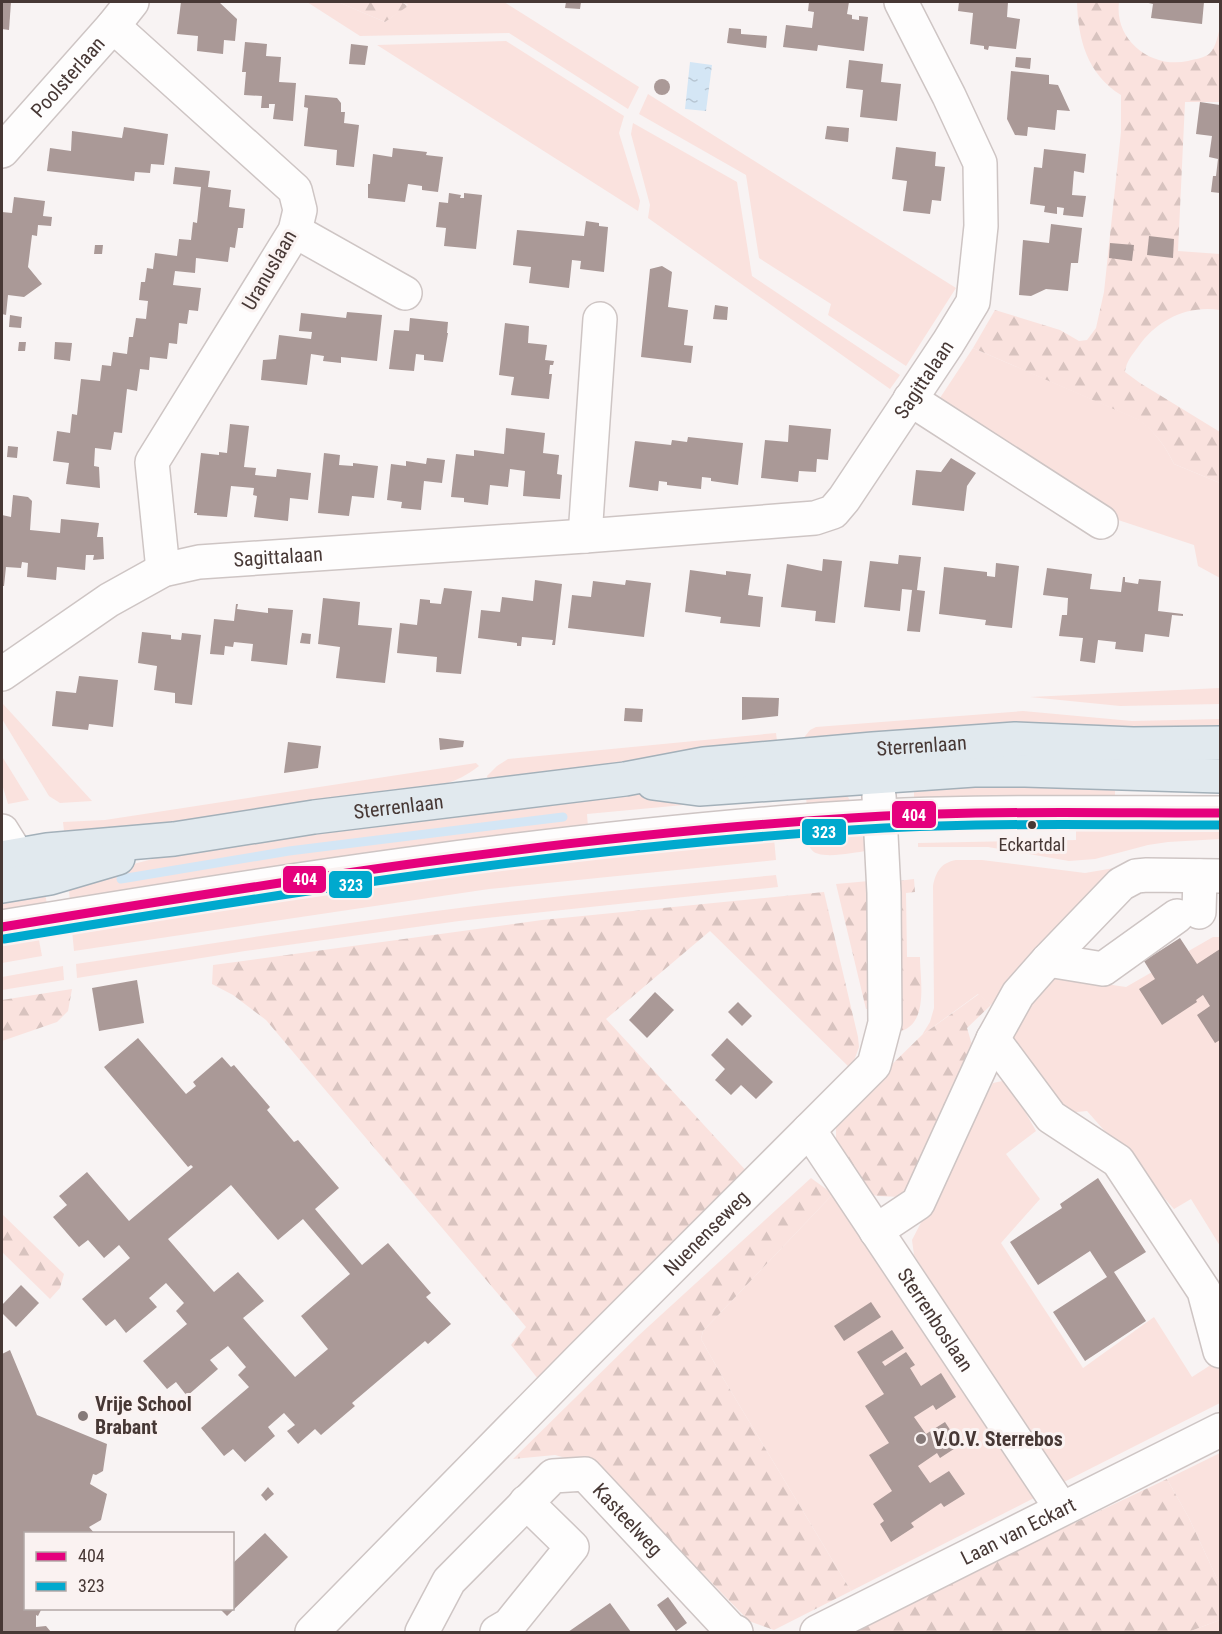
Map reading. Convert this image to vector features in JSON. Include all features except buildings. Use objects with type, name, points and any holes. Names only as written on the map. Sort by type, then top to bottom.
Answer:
[{"type":"main road","name":"Sterrenlaan","points":[[7,848],[47,850],[174,839],[326,815],[625,779],[704,764],[856,750],[1016,739],[1133,744],[1221,743]]},
{"type":"main road","name":"Sterrenlaan","points":[[625,779],[699,789],[876,776],[1015,770],[1221,776]]},
{"type":"main road","name":"Sterrenlaan","points":[[2,886],[50,878],[174,839]]},
{"type":"street","name":"Sagittalaan","points":[[2,674],[109,600],[163,570],[199,562],[815,518],[833,512],[844,500],[973,302],[981,226],[980,163],[901,2]]},
{"type":"street","name":"Poolsterlaan","points":[[2,152],[123,14]]},
{"type":"street","name":"Uranuslaan","points":[[123,14],[295,190],[300,210],[295,231],[152,462],[163,570]]},
{"type":"street","points":[[295,231],[405,293]]},
{"type":"street","points":[[585,536],[600,320]]},
{"type":"street","points":[[910,399],[1101,522]]},
{"type":"street","points":[[856,750],[876,776]]},
{"type":"street","name":"Nuenenseweg","points":[[312,1632],[580,1359],[874,1065],[885,1023],[884,893],[881,817],[876,776]]},
{"type":"street","points":[[2,927],[261,885],[455,857],[780,823],[934,814],[1221,813]]},
{"type":"street","points":[[876,1231],[918,1203],[993,1039],[1018,994],[1048,960],[1121,884],[1136,876],[1210,876],[1188,914],[1103,969],[1048,960]]},
{"type":"street","points":[[993,1039],[1051,1117],[1118,1161],[1204,1291],[1221,1351]]},
{"type":"street","name":"Sterrenboslaan","points":[[809,1130],[1061,1508]]},
{"type":"street","name":"Laan van Eckart","points":[[817,1632],[1221,1430]]},
{"type":"street","name":"Kasteelweg","points":[[422,1632],[449,1581],[526,1502],[554,1476],[585,1474],[730,1630],[736,1632]]},
{"type":"street","points":[[497,1632],[509,1625],[572,1547],[526,1502]]},
{"type":"green space","points":[[307,2],[338,2],[385,22],[408,5],[401,2],[504,2],[639,87],[628,109],[509,33],[360,36]]},
{"type":"green space","points":[[338,2],[401,2],[408,6],[385,22]]},
{"type":"green space","points":[[1077,2],[1119,2],[1122,28],[1129,39],[1138,49],[1161,60],[1188,61],[1208,55],[1215,44],[1220,27],[1220,102],[1185,102],[1178,251],[1220,254],[1220,310],[1185,312],[1164,322],[1154,329],[1138,347],[1128,362],[1125,372],[1220,432],[1220,483],[1174,464],[1159,440],[1139,420],[973,348],[995,310],[1060,330],[1079,341],[1087,340],[1096,328],[1104,292],[1121,132],[1121,95],[1100,77],[1092,66],[1082,42]]},
{"type":"green space","points":[[506,41],[624,116],[619,133],[640,201],[638,211],[377,45]]},
{"type":"green space","points":[[648,94],[956,288],[906,366],[828,315],[831,304],[759,258],[746,175],[639,114]]},
{"type":"green space","points":[[633,123],[737,182],[752,276],[900,375],[890,389],[648,218],[650,205],[631,134]]},
{"type":"green space","points":[[973,348],[1140,420],[1160,440],[1174,464],[1220,483],[1220,578],[1198,566],[1194,545],[1106,516],[936,404]]},
{"type":"green space","points":[[1220,688],[1220,704],[1120,706],[1030,697]]},
{"type":"green space","points":[[3,704],[92,801],[60,803],[49,796],[2,719]]},
{"type":"green space","points":[[1023,711],[1132,721],[1220,719],[1220,735],[802,740],[810,730],[816,727]]},
{"type":"green space","points":[[776,733],[778,749],[488,779],[487,776],[508,759]]},
{"type":"green space","points":[[3,758],[29,800],[8,804],[2,784]]},
{"type":"green space","points":[[476,763],[479,766],[470,772],[443,784],[65,840],[63,822],[105,820]]},
{"type":"green space","points":[[930,784],[1115,784],[1115,799],[914,801],[914,792]]},
{"type":"green space","points":[[841,785],[852,804],[807,807],[805,789]]},
{"type":"green space","points":[[630,794],[781,796],[587,814],[588,827],[70,901],[68,881],[172,854],[229,843]]},
{"type":"green space","points":[[1220,828],[1220,839],[1168,842],[1095,859],[1069,861],[988,847],[918,847],[918,843],[1076,840],[1076,829]]},
{"type":"green space","points":[[866,832],[867,851],[821,855],[815,853],[809,846],[809,835]]},
{"type":"green space","points":[[774,838],[776,860],[489,889],[74,951],[72,930],[453,872]]},
{"type":"green space","points":[[956,860],[982,860],[1085,873],[1120,867],[1122,872],[991,1005],[978,994],[922,1035],[930,1022],[934,1008],[933,886],[940,868]]},
{"type":"green space","points":[[776,875],[778,887],[459,921],[245,951],[77,978],[76,964],[301,930],[521,901]]},
{"type":"green space","points":[[914,879],[915,892],[906,893],[907,957],[920,957],[921,999],[916,1019],[901,1031],[898,881]]},
{"type":"green space","points":[[869,881],[872,1008],[866,1009],[836,884]]},
{"type":"green space","points":[[44,886],[47,905],[2,912],[2,893]]},
{"type":"green space","points":[[824,892],[858,1037],[859,1047],[851,1069],[710,931],[606,1019],[751,1176],[538,1379],[511,1345],[526,1327],[266,1020],[233,995],[212,984],[213,965],[542,920]]},
{"type":"green space","points":[[38,935],[42,956],[2,963],[2,941]]},
{"type":"green space","points":[[1213,937],[1220,937],[1220,1246],[1191,1199],[1174,1209],[1087,1111],[1067,1113],[1007,1033],[1051,976],[1126,987]]},
{"type":"green space","points":[[63,966],[64,980],[2,990],[2,977]]},
{"type":"green space","points":[[72,989],[68,1011],[57,1022],[2,1041],[2,1000]]},
{"type":"green space","points":[[979,994],[991,1005],[967,1028],[978,1065],[920,1183],[901,1197],[868,1194],[836,1143],[836,1128],[841,1114],[922,1035]]},
{"type":"green space","points":[[1007,1080],[1036,1131],[1006,1154],[1040,1199],[1001,1243],[1083,1368],[1154,1317],[1192,1377],[1220,1359],[1220,1403],[1062,1483],[914,1255],[912,1240],[993,1083]]},
{"type":"green space","points":[[811,1178],[833,1194],[703,1331],[701,1339],[851,1591],[774,1630],[749,1621],[600,1468],[555,1455],[513,1459],[638,1336]]},
{"type":"green space","points":[[833,1194],[1036,1497],[851,1591],[701,1339],[703,1331]]},
{"type":"green space","points":[[2,1214],[64,1274],[60,1288],[50,1299],[2,1252]]},
{"type":"green space","points":[[1220,1453],[1220,1585],[1189,1518],[1167,1479]]},
{"type":"green space","points":[[1167,1479],[1189,1518],[1220,1585],[1220,1620],[1188,1632],[854,1632],[992,1562]]},
{"type":"green space","points":[[1220,1620],[1220,1632],[1188,1632]]},
{"type":"water","points":[[690,62],[712,65],[706,111],[685,109]]},
{"type":"waterway","points":[[121,879],[289,851],[563,817]]},
{"type":"transit line","name":"404","points":[[2,927],[425,862],[531,848],[744,826],[943,814],[1220,813]]},
{"type":"transit line","name":"323","points":[[4,939],[321,889],[638,848],[851,830],[943,826],[1220,825]]},
{"type":"place","name":"Eckartdal","points":[[1032,825]]},
{"type":"place","name":"Vrije School Brabant","points":[[83,1416]]},
{"type":"place","name":"V.O.V. Sterrebos","points":[[921,1439]]}]
